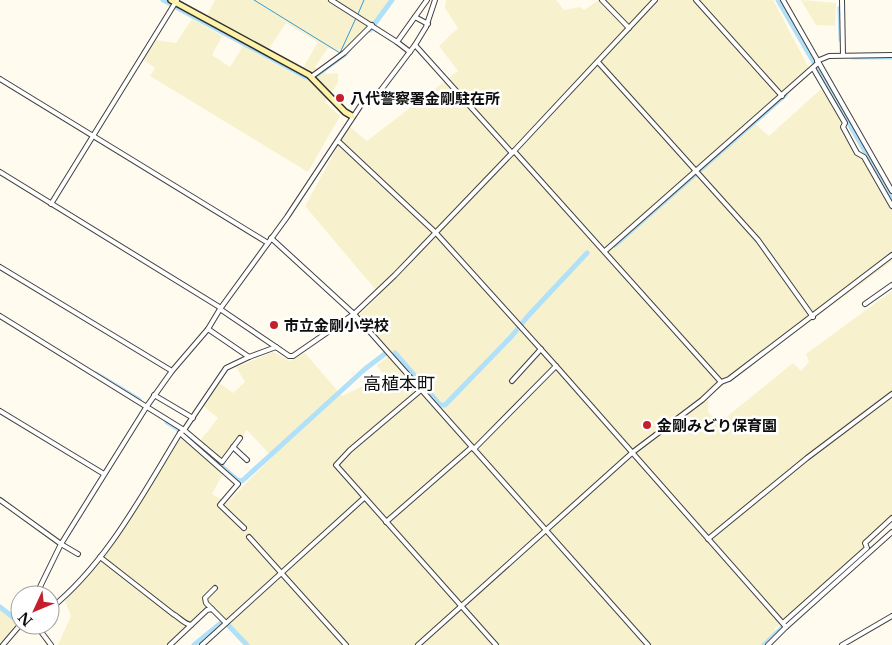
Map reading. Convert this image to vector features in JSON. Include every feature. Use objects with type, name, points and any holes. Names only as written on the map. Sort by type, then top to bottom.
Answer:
[{"type":"street","points":[[331,0],[410,52]]},
{"type":"street","points":[[397,42],[427,0]]},
{"type":"street","points":[[41,585],[61,544],[147,406],[172,371],[208,328],[287,217],[338,141],[352,116],[361,105],[381,90],[415,45],[428,24],[435,0]]},
{"type":"street","points":[[602,0],[629,28]]},
{"type":"street","points":[[0,172],[220,309],[290,356],[297,355],[354,314],[436,233],[655,0]]},
{"type":"street","points":[[696,0],[782,96]]},
{"type":"street","points":[[784,0],[817,62],[892,191]]},
{"type":"street","points":[[842,0],[843,55]]},
{"type":"street","points":[[51,204],[175,1],[311,77],[345,112],[352,116]]},
{"type":"street","points":[[416,17],[428,24]]},
{"type":"street","points":[[311,77],[344,53],[373,26]]},
{"type":"street","points":[[415,45],[605,252],[721,382]]},
{"type":"street","points":[[605,252],[782,96],[813,68],[817,62],[829,56],[892,55]]},
{"type":"street","points":[[598,62],[758,240],[813,316]]},
{"type":"street","points":[[813,68],[845,123],[843,127],[857,153],[864,157],[892,206]]},
{"type":"street","points":[[0,79],[268,243]]},
{"type":"street","points":[[338,141],[436,233],[633,452],[784,625]]},
{"type":"street","points":[[271,238],[354,314],[648,645]]},
{"type":"street","points":[[418,645],[633,452],[702,400],[721,382],[728,379],[813,316],[892,255]]},
{"type":"street","points":[[0,267],[172,371]]},
{"type":"street","points":[[865,304],[892,284]]},
{"type":"street","points":[[0,316],[184,430],[222,462],[240,438]]},
{"type":"street","points":[[208,328],[248,357]]},
{"type":"street","points":[[60,600],[80,581],[100,557],[180,433],[193,418],[200,404],[226,368],[248,357],[276,347]]},
{"type":"street","points":[[512,381],[541,349]]},
{"type":"street","points":[[386,522],[473,448],[556,366]]},
{"type":"street","points":[[421,390],[350,450],[336,465],[496,645]]},
{"type":"street","points":[[708,539],[807,458],[892,394]]},
{"type":"street","points":[[154,396],[193,418]]},
{"type":"street","points":[[0,411],[104,474]]},
{"type":"street","points":[[180,433],[238,484],[220,505],[244,528]]},
{"type":"street","points":[[233,447],[247,460]]},
{"type":"street","points":[[202,645],[364,498]]},
{"type":"street","points":[[0,500],[78,554]]},
{"type":"street","points":[[768,645],[784,625],[867,548],[866,542],[892,518]]},
{"type":"street","points":[[784,625],[892,532]]},
{"type":"street","points":[[249,537],[346,645]]},
{"type":"street","points":[[100,557],[187,625],[191,625]]},
{"type":"street","points":[[215,588],[205,598],[206,603],[226,623]]},
{"type":"street","points":[[170,645],[207,610],[212,609]]},
{"type":"street","points":[[842,645],[892,616]]},
{"type":"street","points":[[3,645],[12,635]]},
{"type":"shaded area","points":[[215,0],[389,0],[374,21],[342,52],[328,48],[315,67],[327,74],[338,73],[338,83],[325,102],[340,116],[308,172],[150,76],[155,68],[142,59],[156,40],[176,43],[192,19],[222,36],[212,55],[230,67],[243,46],[296,75],[303,68],[318,42],[286,23],[268,50],[207,15]]},
{"type":"shaded area","points":[[446,0],[556,0],[564,10],[580,7],[584,10],[599,0],[773,0],[811,72],[755,124],[769,136],[821,89],[833,106],[892,209],[892,261],[708,397],[708,412],[719,423],[793,363],[801,371],[809,362],[806,354],[892,291],[892,516],[865,542],[867,548],[775,628],[776,638],[770,645],[248,645],[217,610],[209,607],[166,645],[58,645],[71,616],[65,601],[104,554],[123,520],[181,435],[223,474],[212,494],[227,503],[272,457],[247,430],[222,464],[199,442],[218,418],[202,405],[220,383],[233,393],[245,382],[236,367],[273,352],[290,361],[305,353],[342,396],[378,379],[383,374],[377,365],[392,354],[359,315],[380,295],[305,206],[349,126],[367,141],[458,71],[439,46],[458,28],[445,8]]},
{"type":"shaded area","points":[[801,0],[836,3],[835,26],[816,25]]},
{"type":"shaded area","points":[[0,608],[10,616],[10,631],[2,642],[0,641]]},
{"type":"waterway","points":[[163,0],[171,4]]},
{"type":"waterway","points":[[254,0],[340,53]]},
{"type":"waterway","points":[[358,14],[364,0]]},
{"type":"waterway","points":[[370,30],[392,0]]},
{"type":"waterway","points":[[778,0],[892,198]]},
{"type":"waterway","points":[[176,7],[306,77]]},
{"type":"waterway","points":[[840,8],[841,40]]},
{"type":"waterway","points":[[340,53],[356,18]]},
{"type":"waterway","points":[[315,76],[349,49]]},
{"type":"waterway","points":[[853,57],[892,57]]},
{"type":"waterway","points":[[615,245],[785,95]]},
{"type":"waterway","points":[[395,353],[440,405],[445,405],[511,337],[587,253]]},
{"type":"waterway","points":[[167,422],[183,432],[237,480],[242,481],[365,369],[386,353]]},
{"type":"waterway","points":[[96,374],[139,400]]},
{"type":"waterway","points":[[785,625],[856,562]]},
{"type":"waterway","points":[[0,607],[10,615]]},
{"type":"waterway","points":[[194,645],[221,623]]},
{"type":"waterway","points":[[228,625],[247,645]]},
{"type":"waterway","points":[[764,645],[782,628]]},
{"type":"place","name":"八代警察署金剛駐在所","points":[[340,98]]},
{"type":"place","name":"市立金剛小学校","points":[[274,325]]},
{"type":"place","name":"金剛みどり保育園","points":[[647,425]]},
{"type":"district","name":"高植本町","points":[[399,384]]}]
